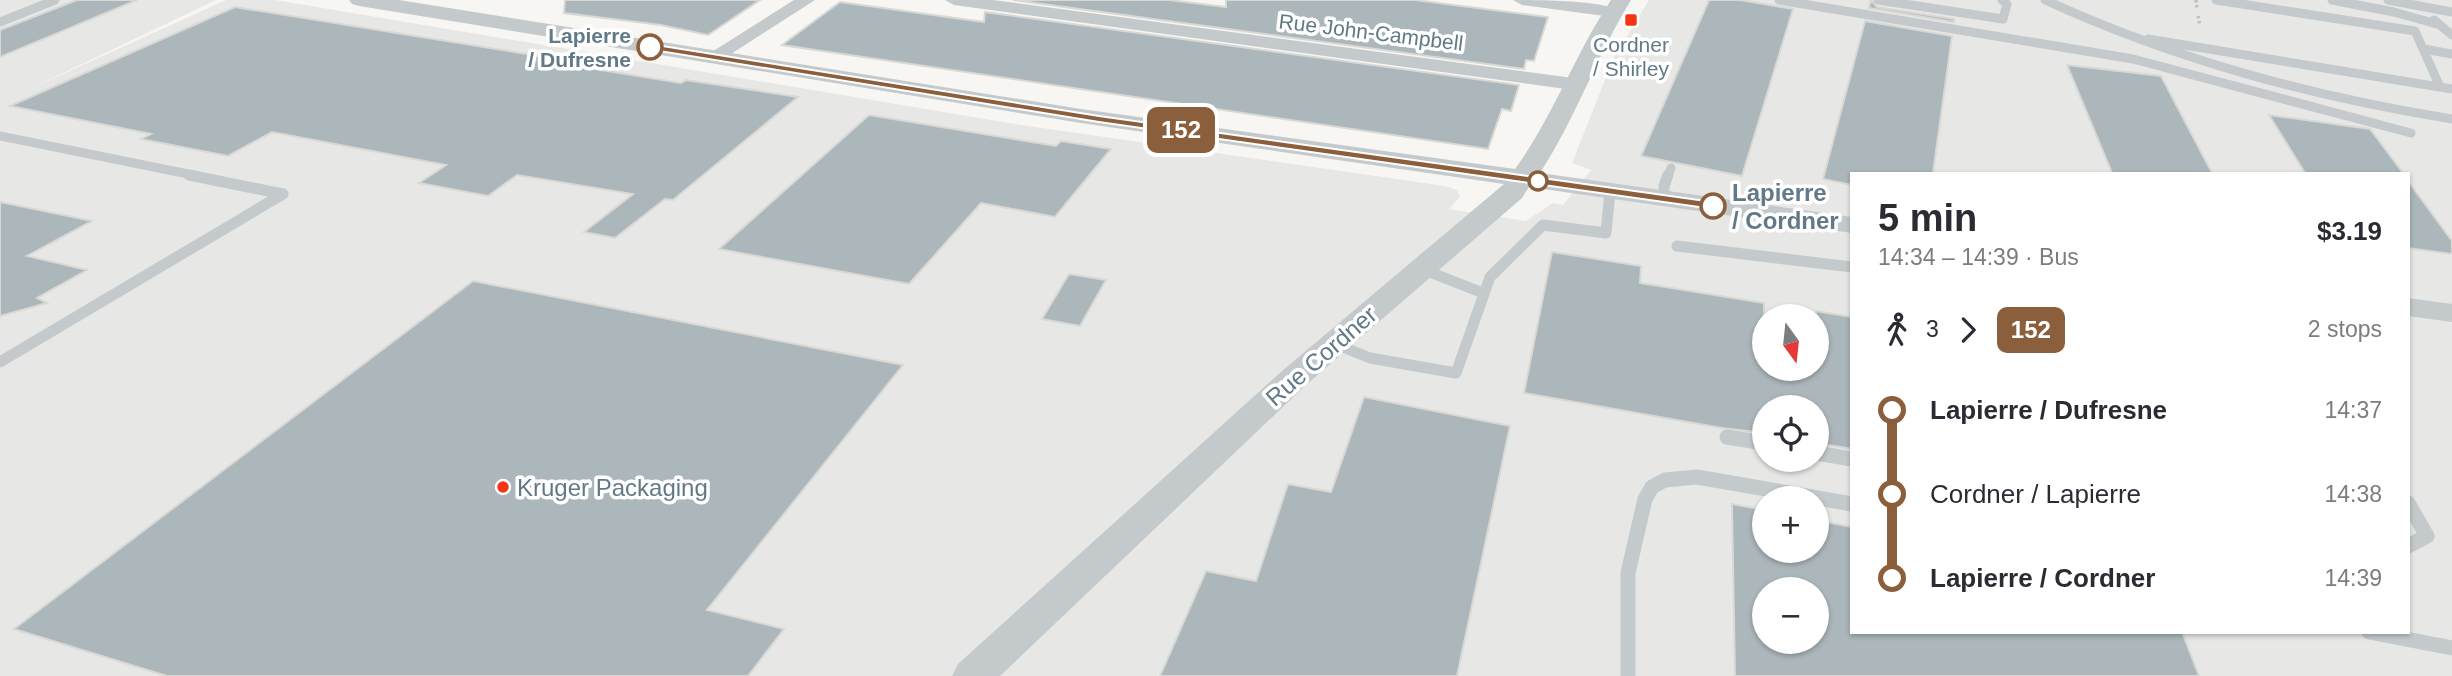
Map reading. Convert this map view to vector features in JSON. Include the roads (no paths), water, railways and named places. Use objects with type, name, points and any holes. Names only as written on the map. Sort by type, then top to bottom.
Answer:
[{"type":"street","points":[[359,0],[1081,116],[1850,225]]},
{"type":"street","points":[[713,57],[806,0]]},
{"type":"street","name":"Rue John-Campbell","points":[[954,0],[994,3],[1573,84]]},
{"type":"street","points":[[1522,0],[1617,6]]},
{"type":"street","name":"Rue Cordner","points":[[974,676],[1333,343],[1509,195],[1523,179],[1543,146],[1573,84],[1617,6]]},
{"type":"street","points":[[2410,306],[2452,313]]},
{"type":"lane","points":[[0,22],[55,0]]},
{"type":"lane","points":[[1779,0],[2120,56],[2411,132]]},
{"type":"lane","points":[[1878,0],[2003,19],[2007,4],[2002,0]]},
{"type":"lane","points":[[2045,0],[2129,37],[2203,63],[2283,85],[2369,104],[2452,118]]},
{"type":"lane","points":[[2216,0],[2415,31],[2440,87]]},
{"type":"lane","points":[[2332,0],[2394,12],[2440,25]]},
{"type":"lane","points":[[2388,0],[2418,8],[2451,12]]},
{"type":"lane","points":[[2409,0],[2452,34]]},
{"type":"lane","points":[[2435,0],[2451,12]]},
{"type":"lane","points":[[2129,37],[2195,45],[2452,89]]},
{"type":"lane","points":[[2424,49],[2452,54]]},
{"type":"lane","points":[[0,136],[283,194],[0,362]]},
{"type":"lane","points":[[1664,199],[1666,180],[1671,168]]},
{"type":"lane","points":[[1333,343],[1370,358],[1456,373],[1490,277],[1543,225],[1606,233],[1610,191]]},
{"type":"lane","points":[[1677,246],[1850,267]]},
{"type":"lane","points":[[1422,269],[1483,293]]},
{"type":"lane","points":[[1727,437],[1752,441]]},
{"type":"lane","points":[[1829,455],[1850,459]]},
{"type":"lane","points":[[1628,676],[1628,573],[1645,499],[1652,487],[1665,480],[1697,477],[1850,504]]},
{"type":"lane","points":[[2410,506],[2427,536],[2410,545]]},
{"type":"lane","points":[[2379,634],[2452,648]]},
{"type":"place","name":"Cordner / Shirley","points":[[1631,20]]},
{"type":"place","name":"Lapierre / Dufresne","points":[[650,47]]},
{"type":"place","name":"Lapierre / Cordner","points":[[1713,206]]},
{"type":"place","name":"Kruger Packaging","points":[[503,487]]}]
